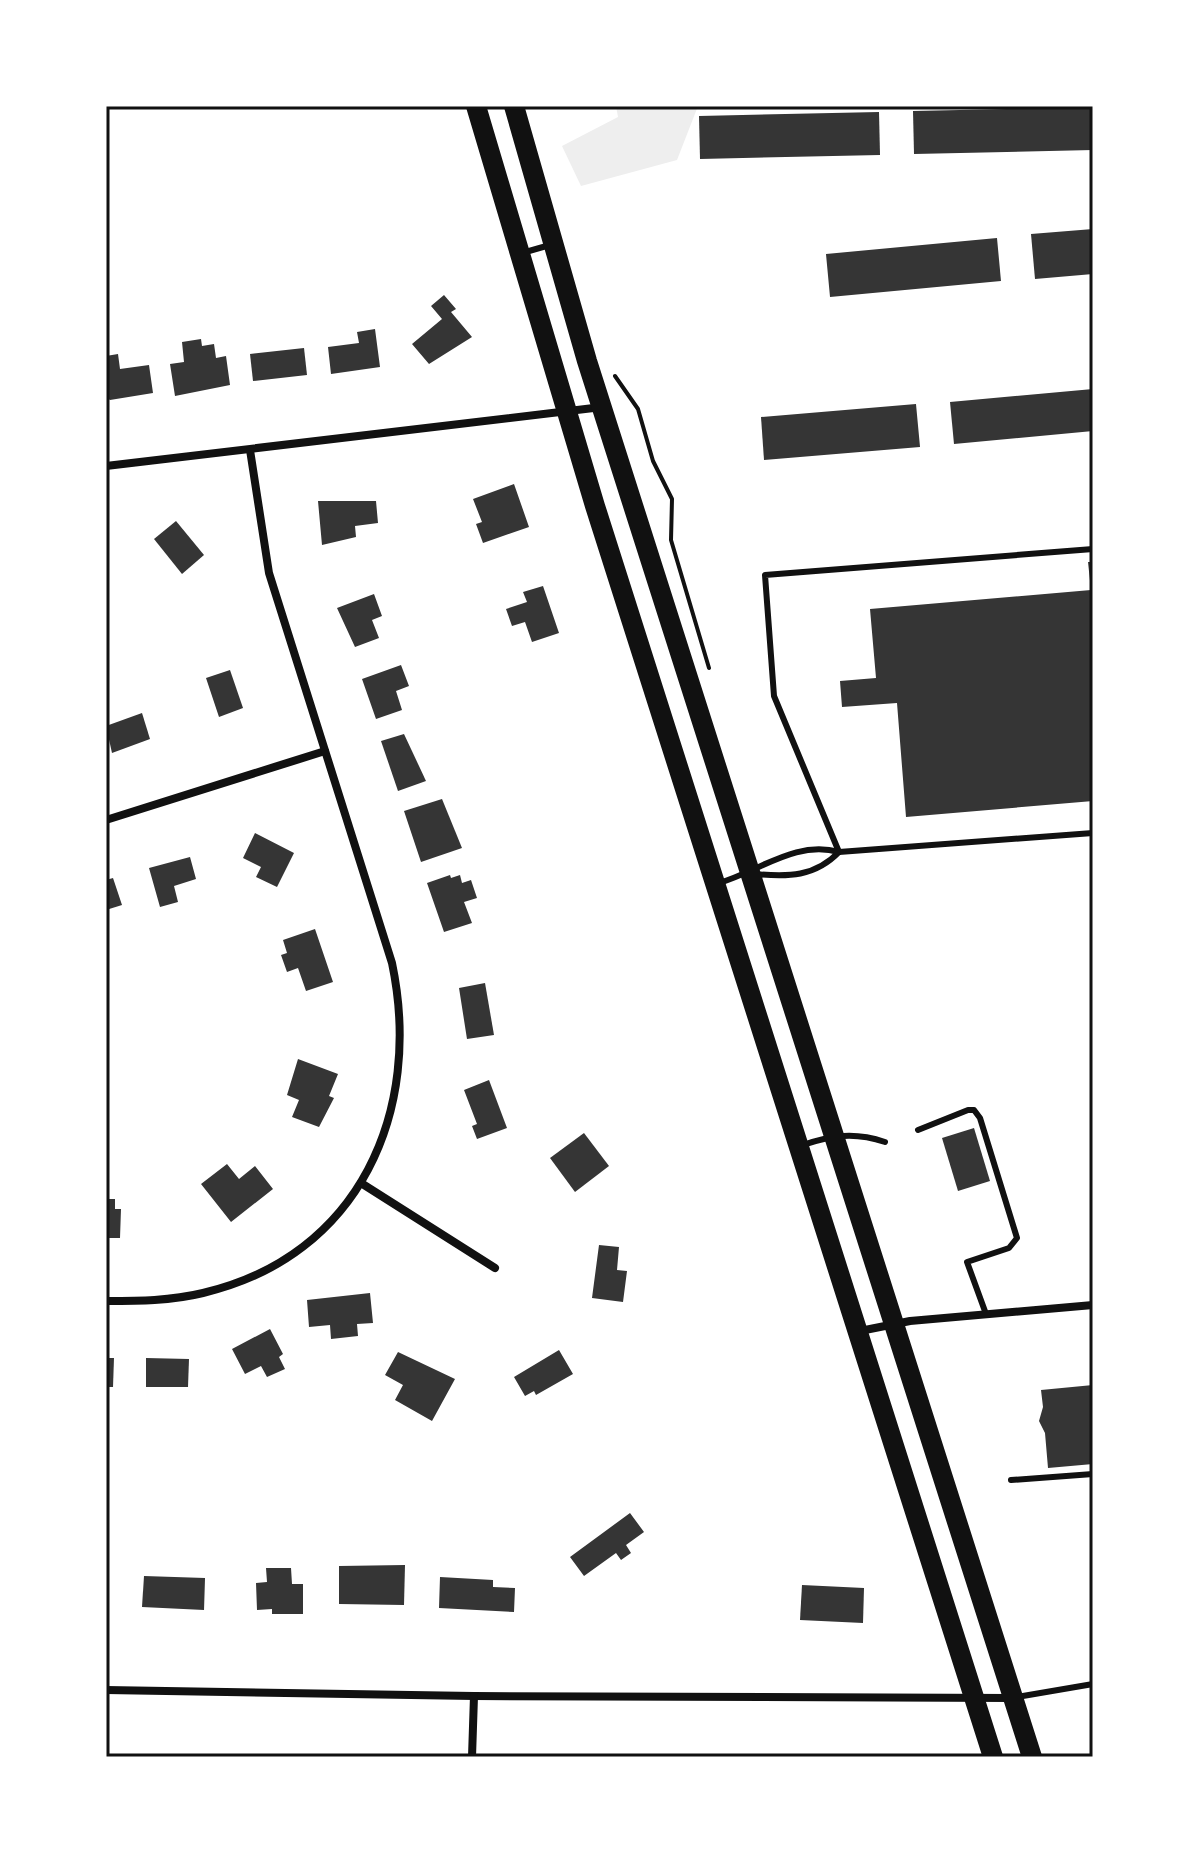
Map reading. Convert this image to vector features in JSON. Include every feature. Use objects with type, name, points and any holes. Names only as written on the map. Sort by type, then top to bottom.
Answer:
[{"type":"highway","points":[[476,106],[567,411],[993,1757]]},
{"type":"highway","points":[[514,106],[603,407],[892,1326],[1032,1757]]},
{"type":"street","points":[[106,466],[603,407]]},
{"type":"street","points":[[106,1301],[167,1300],[241,1281],[306,1243],[332,1220],[361,1183],[383,1140],[401,1066],[402,1016],[392,963],[269,573],[250,450]]},
{"type":"street","points":[[106,820],[325,751]]},
{"type":"street","points":[[361,1183],[495,1268]]},
{"type":"street","points":[[858,1332],[986,1314],[1093,1305]]},
{"type":"street","points":[[106,1690],[474,1696],[1013,1698]]},
{"type":"street","points":[[472,1757],[474,1696]]},
{"type":"lane","points":[[518,254],[553,244]]},
{"type":"lane","points":[[839,852],[774,696],[765,575],[1093,549]]},
{"type":"lane","points":[[716,884],[752,873],[782,855],[821,847],[839,852],[1093,833]]},
{"type":"lane","points":[[752,873],[787,877],[824,868],[839,852]]},
{"type":"lane","points":[[918,1130],[968,1110],[974,1110],[980,1118],[1017,1238],[1009,1248],[967,1262],[986,1314]]},
{"type":"lane","points":[[799,1146],[833,1135],[866,1136],[885,1142]]},
{"type":"lane","points":[[1011,1480],[1093,1474]]},
{"type":"lane","points":[[1013,1698],[1093,1684]]},
{"type":"shaded area","points":[[616,106],[698,106],[677,160],[581,186],[562,146],[618,117]]},
{"type":"building","points":[[1093,107],[1093,150],[914,154],[913,111]]},
{"type":"building","points":[[879,112],[880,155],[700,159],[699,116]]},
{"type":"building","points":[[1093,229],[1093,274],[1035,279],[1031,234]]},
{"type":"building","points":[[997,238],[1001,281],[830,297],[826,254]]},
{"type":"building","points":[[444,295],[456,309],[451,312],[472,337],[429,364],[412,344],[442,319],[431,306]]},
{"type":"building","points":[[375,329],[380,367],[331,374],[328,347],[359,343],[357,332]]},
{"type":"building","points":[[201,339],[202,346],[214,344],[216,358],[226,356],[230,385],[175,396],[170,364],[184,362],[182,342]]},
{"type":"building","points":[[304,348],[307,375],[253,381],[250,354]]},
{"type":"building","points":[[118,354],[120,369],[149,365],[153,393],[110,400],[106,397],[106,356]]},
{"type":"building","points":[[1093,389],[1093,431],[954,444],[950,402]]},
{"type":"building","points":[[916,404],[920,447],[764,460],[761,417]]},
{"type":"building","points":[[514,484],[529,527],[483,543],[476,524],[482,522],[473,499]]},
{"type":"building","points":[[318,501],[376,501],[378,523],[355,526],[356,537],[322,545]]},
{"type":"building","points":[[176,521],[204,555],[182,574],[154,539]]},
{"type":"building","points":[[1088,562],[1093,562],[1093,801],[906,817],[897,703],[842,707],[840,681],[876,678],[870,609],[1091,590]]},
{"type":"building","points":[[543,586],[559,633],[532,642],[525,622],[512,626],[506,609],[527,602],[523,592]]},
{"type":"building","points":[[374,594],[382,616],[372,620],[379,638],[355,647],[337,608]]},
{"type":"building","points":[[401,665],[409,686],[396,691],[402,710],[376,719],[362,679]]},
{"type":"building","points":[[230,670],[243,708],[219,717],[206,678]]},
{"type":"building","points":[[142,713],[150,739],[112,753],[106,726]]},
{"type":"building","points":[[404,734],[426,781],[398,791],[381,741]]},
{"type":"building","points":[[442,799],[462,848],[421,862],[404,811]]},
{"type":"building","points":[[255,833],[294,853],[277,887],[256,877],[261,867],[243,858]]},
{"type":"building","points":[[190,857],[196,879],[174,886],[178,902],[160,907],[149,868]]},
{"type":"building","points":[[450,875],[451,878],[460,875],[462,883],[471,880],[477,898],[464,902],[472,923],[444,932],[427,883]]},
{"type":"building","points":[[113,878],[122,905],[106,910],[106,880]]},
{"type":"building","points":[[315,929],[333,982],[306,991],[298,968],[287,972],[281,955],[287,953],[283,940]]},
{"type":"building","points":[[485,983],[494,1035],[467,1039],[459,988]]},
{"type":"building","points":[[298,1059],[338,1074],[329,1096],[334,1098],[319,1127],[292,1117],[299,1100],[287,1095]]},
{"type":"building","points":[[489,1080],[507,1128],[477,1139],[472,1126],[477,1124],[464,1090]]},
{"type":"building","points":[[974,1128],[990,1181],[958,1191],[942,1138]]},
{"type":"building","points":[[584,1133],[609,1166],[575,1192],[550,1158]]},
{"type":"building","points":[[227,1164],[239,1179],[255,1166],[273,1189],[231,1222],[201,1184]]},
{"type":"building","points":[[106,1199],[115,1199],[115,1209],[121,1209],[120,1238],[106,1238]]},
{"type":"building","points":[[599,1245],[619,1247],[617,1270],[627,1271],[623,1302],[592,1298]]},
{"type":"building","points":[[370,1293],[373,1323],[357,1324],[358,1336],[331,1339],[330,1325],[309,1327],[307,1300]]},
{"type":"building","points":[[270,1329],[283,1354],[279,1357],[285,1369],[267,1377],[261,1366],[245,1374],[232,1349]]},
{"type":"building","points":[[559,1350],[573,1374],[536,1395],[534,1391],[525,1396],[514,1377]]},
{"type":"building","points":[[398,1352],[455,1379],[432,1421],[395,1400],[403,1385],[385,1375]]},
{"type":"building","points":[[106,1358],[114,1358],[113,1387],[106,1387]]},
{"type":"building","points":[[146,1358],[189,1359],[188,1387],[146,1387]]},
{"type":"building","points":[[1093,1385],[1093,1464],[1048,1468],[1045,1433],[1039,1421],[1043,1407],[1041,1390]]},
{"type":"building","points":[[630,1513],[644,1532],[626,1545],[631,1553],[621,1560],[616,1553],[584,1576],[570,1557]]},
{"type":"building","points":[[405,1565],[404,1605],[339,1604],[339,1566]]},
{"type":"building","points":[[266,1568],[291,1568],[292,1584],[303,1584],[303,1614],[272,1614],[272,1609],[257,1610],[256,1583],[267,1582]]},
{"type":"building","points":[[144,1576],[205,1578],[204,1610],[142,1607]]},
{"type":"building","points":[[440,1577],[493,1580],[493,1587],[515,1588],[514,1612],[439,1608]]},
{"type":"building","points":[[802,1585],[864,1588],[863,1623],[800,1620]]}]
